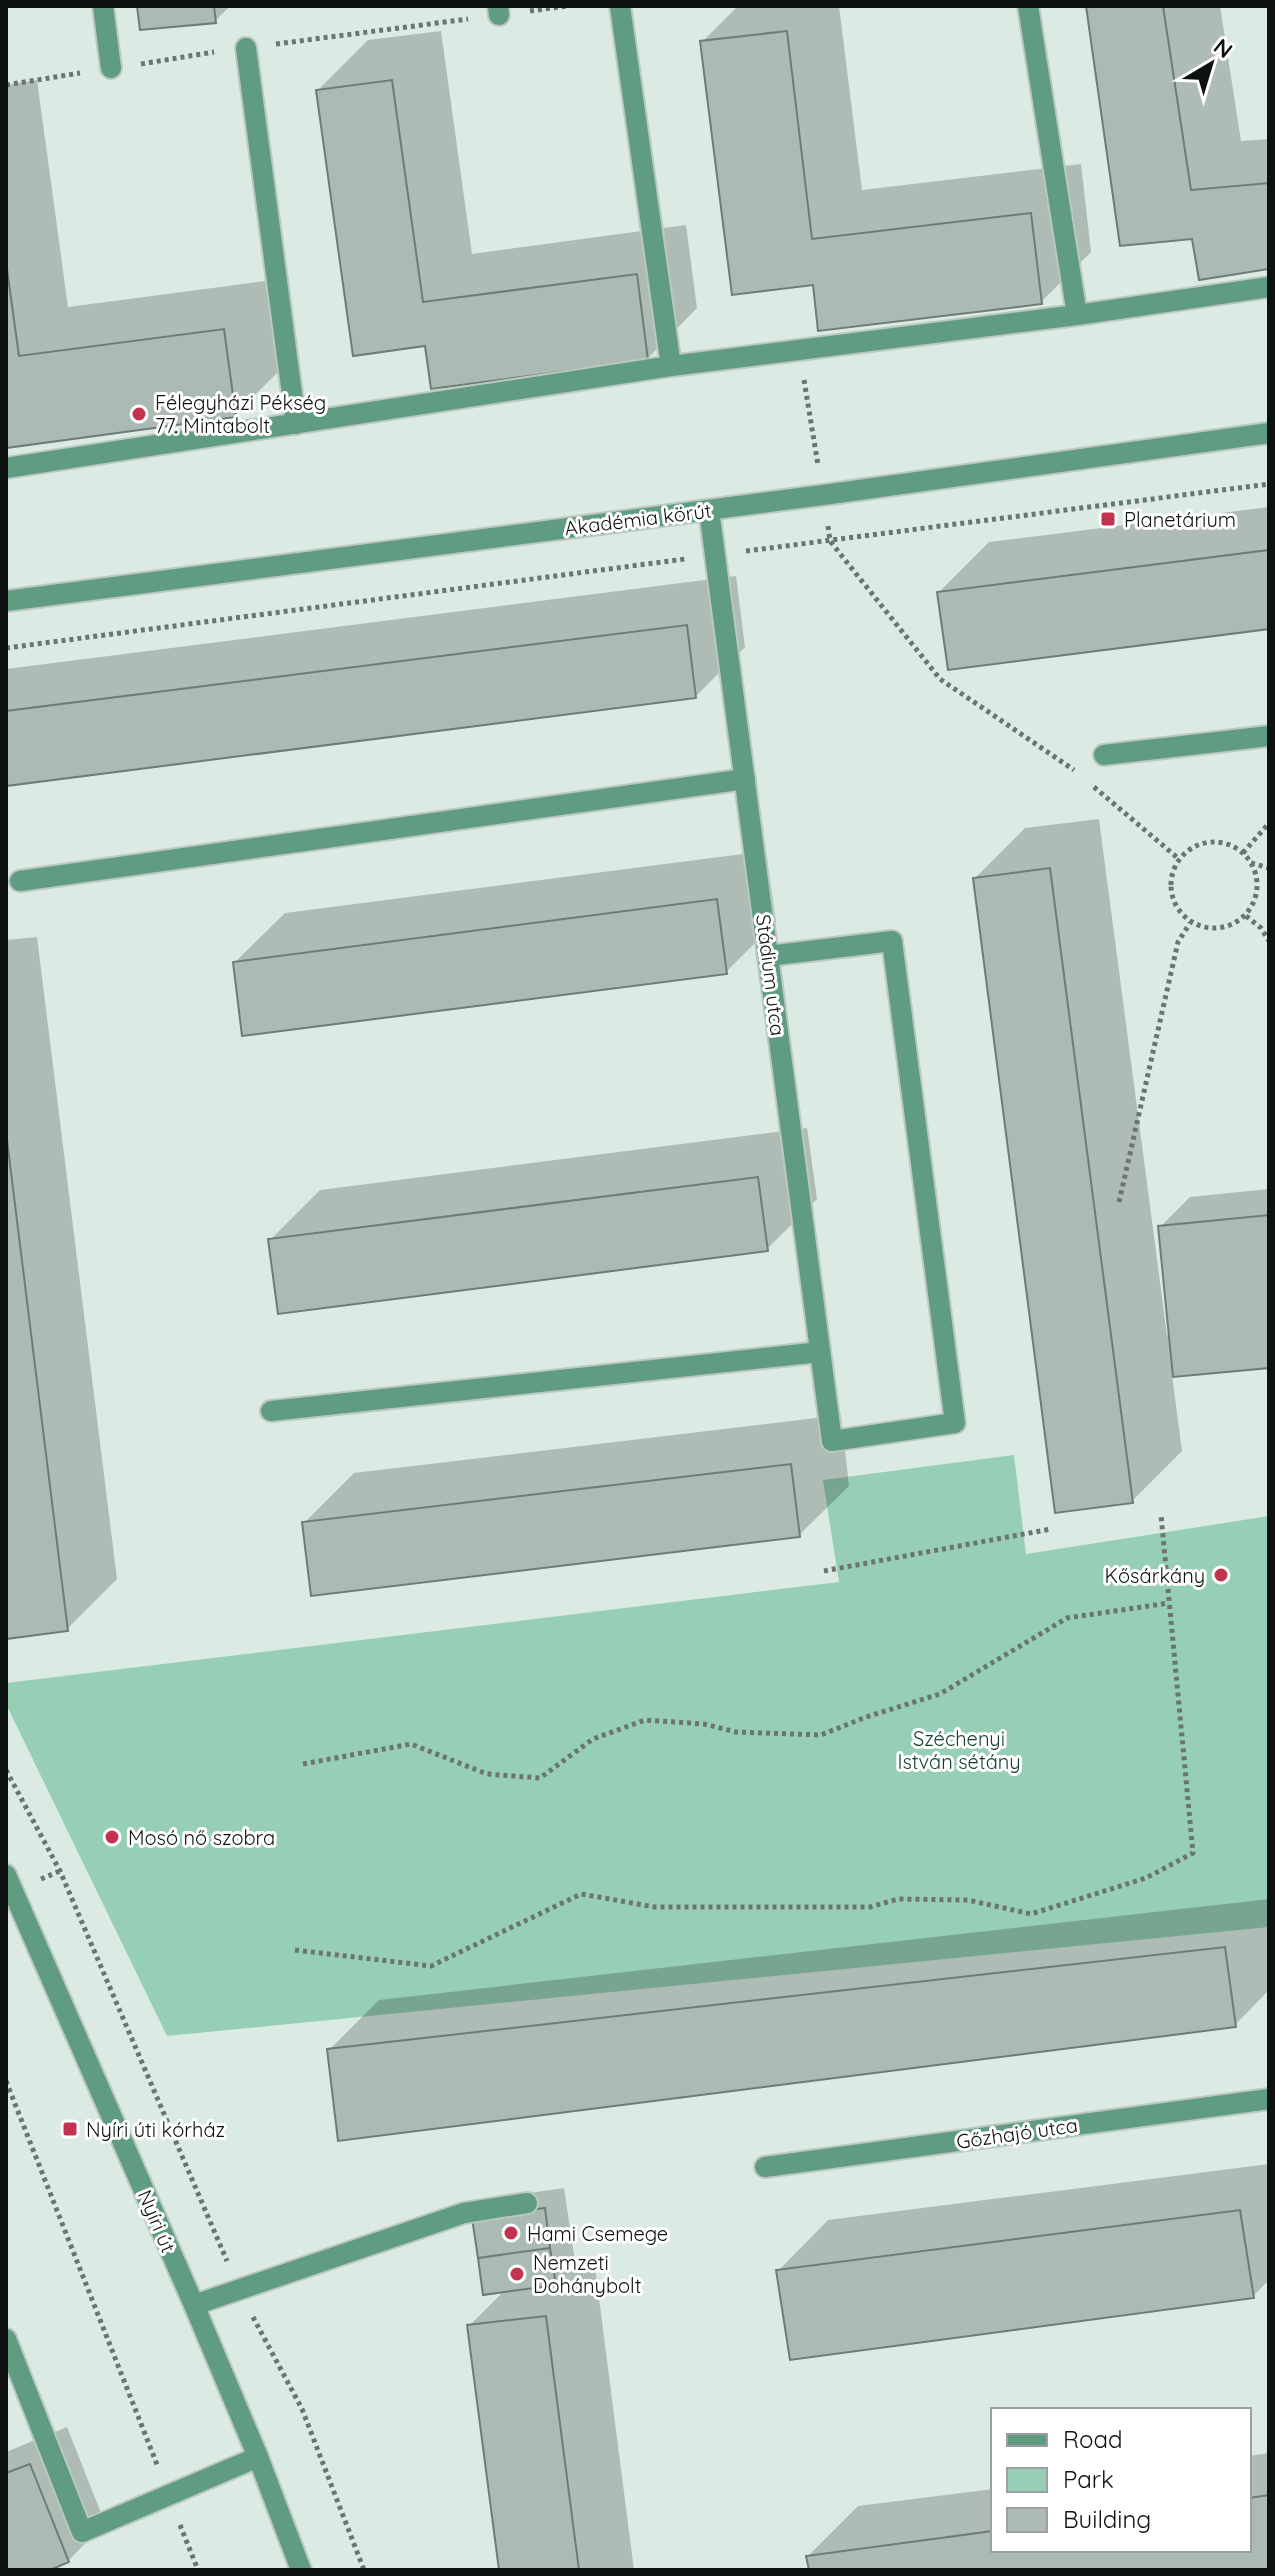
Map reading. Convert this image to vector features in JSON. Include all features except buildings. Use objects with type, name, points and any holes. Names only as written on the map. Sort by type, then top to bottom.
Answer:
[{"type":"street","points":[[103,6],[111,68]]},
{"type":"street","points":[[620,6],[671,366]]},
{"type":"street","points":[[1028,6],[1077,315]]},
{"type":"street","points":[[246,48],[296,424]]},
{"type":"street","points":[[6,468],[671,366],[1077,315],[1269,287]]},
{"type":"street","name":"Akadémia körút","points":[[6,601],[823,495],[1269,433]]},
{"type":"street","name":"Stádium utca","points":[[709,510],[832,1441],[955,1423],[892,941],[768,956]]},
{"type":"street","points":[[1104,755],[1269,736]]},
{"type":"street","points":[[20,881],[745,779]]},
{"type":"street","points":[[271,1411],[820,1352]]},
{"type":"street","name":"Nyíri út","points":[[6,1875],[194,2305],[258,2457],[301,2570]]},
{"type":"street","name":"Gőzhajó utca","points":[[765,2167],[1269,2099]]},
{"type":"street","points":[[194,2305],[387,2242],[464,2213],[527,2203]]},
{"type":"street","points":[[6,2339],[82,2532],[258,2457]]},
{"type":"path","points":[[6,85],[499,10],[567,6]]},
{"type":"path","points":[[800,350],[830,541],[940,679],[1074,771]]},
{"type":"path","points":[[6,648],[1269,484]]},
{"type":"path","points":[[1086,780],[1179,859]]},
{"type":"path","points":[[1243,853],[1269,823]]},
{"type":"path","points":[[1202,843],[1231,845],[1243,853],[1256,876],[1257,890],[1246,916],[1219,929],[1190,923],[1173,900],[1170,886],[1172,872],[1179,859],[1202,843]]},
{"type":"path","points":[[1251,863],[1269,868]]},
{"type":"path","points":[[1246,916],[1261,928],[1269,941]]},
{"type":"path","points":[[1119,1202],[1178,942],[1190,923]]},
{"type":"path","points":[[295,1950],[431,1966],[581,1894],[655,1907],[870,1907],[898,1899],[968,1900],[1031,1914],[1146,1878],[1193,1853],[1161,1515]]},
{"type":"path","points":[[824,1571],[1051,1529]]},
{"type":"path","points":[[303,1764],[411,1744],[487,1774],[540,1778],[593,1739],[645,1720],[704,1724],[736,1732],[821,1735],[940,1694],[1067,1618],[1169,1603]]},
{"type":"path","points":[[6,1770],[60,1871],[239,2289],[302,2409],[364,2570]]},
{"type":"path","points":[[6,2081],[198,2570]]},
{"type":"green space","name":"Széchenyi István sétány","points":[[1014,1455],[1026,1554],[1269,1516],[1269,1927],[167,2036],[6,1704],[6,1683],[839,1582],[823,1480]]},
{"type":"place","name":"Félegyházi Pékség 77. Mintabolt","points":[[139,414]]},
{"type":"place","name":"Planetárium","points":[[1108,519]]},
{"type":"place","name":"Kősárkány","points":[[1221,1575]]},
{"type":"place","name":"Mosó nő szobra","points":[[112,1837]]},
{"type":"place","name":"Nyíri úti kórház","points":[[70,2129]]},
{"type":"place","name":"Hami Csemege","points":[[511,2233]]},
{"type":"place","name":"Nemzeti Dohánybolt","points":[[517,2274]]}]
